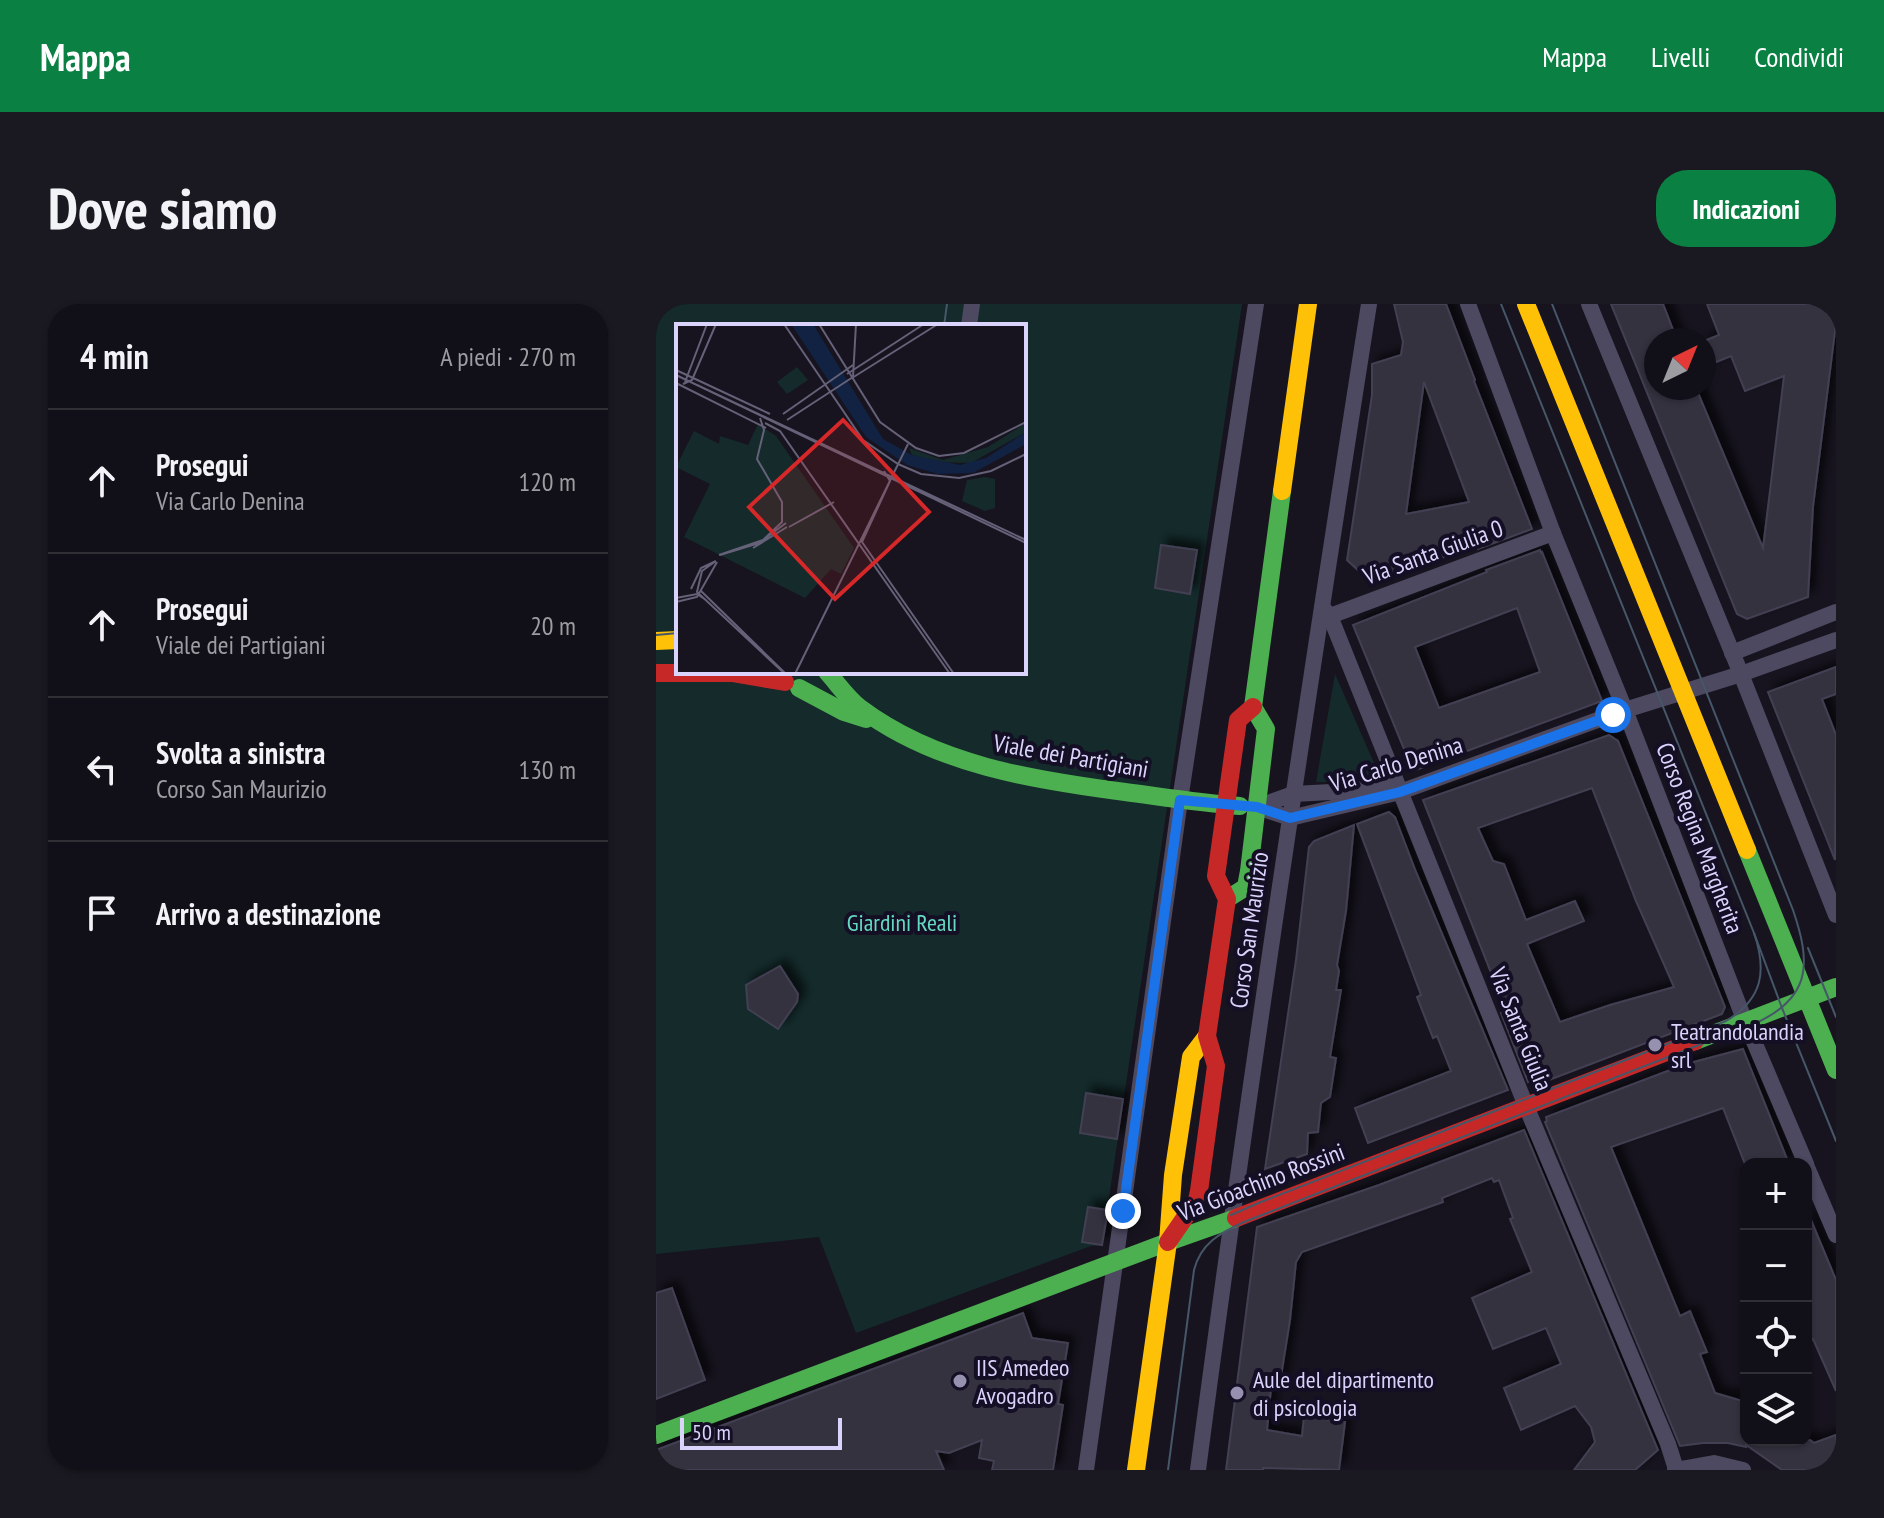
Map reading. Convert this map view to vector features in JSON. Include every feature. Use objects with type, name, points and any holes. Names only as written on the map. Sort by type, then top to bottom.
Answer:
[{"type":"main road","name":"Corso San Maurizio","points":[[1227,899],[1246,887],[1257,807],[1266,729],[1253,707],[1308,304]]},
{"type":"main road","name":"Corso Regina Margherita","points":[[1526,304],[1836,1070]]},
{"type":"main road","points":[[656,641],[676,640]]},
{"type":"main road","name":"Viale dei Partigiani","points":[[739,674],[788,681],[844,712],[884,724]]},
{"type":"main road","points":[[788,681],[812,685],[823,674]]},
{"type":"main road","name":"Viale dei Partigiani","points":[[827,674],[858,707],[884,724],[934,750],[986,767],[1079,786],[1257,807]]},
{"type":"main road","name":"Corso San Maurizio","points":[[1168,1242],[1197,1200],[1216,1066],[1207,1036],[1227,899],[1216,876],[1238,720],[1253,707]]},
{"type":"main road","name":"Via Gioachino Rossini","points":[[656,1435],[1231,1220],[1836,987]]},
{"type":"main road","name":"Corso San Maurizio","points":[[1136,1470],[1168,1242],[1171,1187],[1191,1057],[1207,1036]]},
{"type":"street","points":[[969,324],[972,304]]},
{"type":"street","points":[[1086,1470],[1180,800],[1256,304]]},
{"type":"street","name":"Corso San Maurizio","points":[[1198,1470],[1293,794],[1326,611],[1369,304]]},
{"type":"street","name":"Corso Regina Margherita","points":[[1468,304],[1553,533],[1745,1022],[1803,1158]]},
{"type":"street","points":[[1589,304],[1836,915]]},
{"type":"street","name":"Via Santa Giulia 0","points":[[1326,611],[1553,533]]},
{"type":"street","name":"Via Santa Giulia","points":[[1326,611],[1526,1106],[1668,1444],[1675,1470]]},
{"type":"street","points":[[1732,653],[1836,612]]},
{"type":"street","name":"Via Carlo Denina","points":[[1290,818],[1398,787],[1836,640]]},
{"type":"street","name":"Via Carlo Denina","points":[[1257,807],[1293,794],[1398,787]]},
{"type":"street","points":[[1257,807],[1290,818]]},
{"type":"street","name":"Corso Regina Margherita","points":[[1812,1178],[1836,1235]]},
{"type":"street","points":[[1675,1470],[1714,1463],[1743,1470]]},
{"type":"green space","name":"Giardini Reali","points":[[656,304],[1242,304],[1102,1245],[1091,1246],[856,1333],[819,1237],[656,1254]]},
{"type":"green space","points":[[1335,674],[1378,772],[1344,782],[1316,782]]},
{"type":"building","points":[[1394,304],[1446,304],[1532,529],[1478,549],[1477,545],[1372,583],[1347,560],[1372,395],[1372,364],[1401,355],[1403,342]],"holes":[[[1424,382],[1469,502],[1406,514]]]},
{"type":"building","points":[[1611,304],[1663,304],[1672,328],[1644,328],[1644,385]]},
{"type":"building","points":[[1707,304],[1836,304],[1813,507],[1808,597],[1747,619],[1737,614],[1650,400],[1701,400],[1763,548],[1784,376],[1745,391],[1731,356],[1716,362],[1716,336],[1719,335]]},
{"type":"building","points":[[1161,545],[1197,550],[1190,594],[1155,588]]},
{"type":"building","points":[[1540,550],[1542,552],[1602,701],[1413,771],[1353,625]],"holes":[[[1517,608],[1540,672],[1439,708],[1415,647]]]},
{"type":"building","points":[[1836,667],[1836,694],[1822,699],[1836,735],[1835,860],[1768,692]]},
{"type":"building","points":[[1609,735],[1618,741],[1725,1007],[1722,1014],[1536,1085],[1534,1080],[1528,1082],[1501,1013],[1506,1011],[1423,800]],"holes":[[[1592,788],[1674,987],[1560,1022],[1527,944],[1584,921],[1575,901],[1526,920],[1504,864],[1493,861],[1478,828]]]},
{"type":"building","points":[[1389,812],[1395,817],[1508,1090],[1368,1143],[1355,1108],[1451,1071],[1437,1036],[1433,1038],[1417,997],[1421,995],[1357,824]]},
{"type":"building","points":[[1354,825],[1346,911],[1337,965],[1336,990],[1341,990],[1330,1057],[1336,1058],[1330,1097],[1321,1103],[1318,1132],[1308,1133],[1307,1154],[1265,1169],[1296,960],[1309,847],[1314,841]]},
{"type":"building","points":[[780,966],[798,994],[797,1002],[778,1029],[748,1009],[746,985]]},
{"type":"building","points":[[1743,1049],[1787,1158],[1743,1158],[1723,1108],[1611,1147],[1680,1316],[1690,1311],[1707,1352],[1700,1354],[1715,1393],[1740,1400],[1740,1446],[1703,1443],[1680,1446],[1545,1122],[1546,1117],[1686,1064]]},
{"type":"building","points":[[1086,1093],[1123,1099],[1117,1139],[1080,1133]]},
{"type":"building","points":[[1524,1130],[1658,1450],[1635,1470],[1574,1470],[1595,1442],[1591,1427],[1575,1406],[1521,1430],[1504,1388],[1561,1364],[1546,1328],[1493,1349],[1472,1298],[1532,1272],[1510,1219],[1513,1218],[1499,1180],[1494,1182],[1492,1178],[1442,1198],[1443,1202],[1302,1252],[1296,1262],[1279,1389],[1271,1388],[1267,1430],[1302,1436],[1304,1416],[1345,1422],[1339,1470],[1226,1470],[1257,1227]]},
{"type":"building","points":[[1088,1207],[1108,1210],[1102,1245],[1082,1242]]},
{"type":"building","points":[[1812,1222],[1836,1280],[1836,1391],[1813,1339]]},
{"type":"building","points":[[672,1288],[705,1380],[656,1399],[656,1293]]},
{"type":"building","name":"IIS Amedeo Avogadro","points":[[1023,1313],[1032,1338],[1068,1343],[1058,1404],[1063,1405],[1053,1470],[992,1470],[994,1461],[979,1458],[982,1440],[949,1453],[936,1451],[944,1470],[656,1470],[656,1450]]},
{"type":"building","points":[[1836,1435],[1836,1470],[1782,1470],[1747,1446],[1812,1446],[1812,1442]]},
{"type":"tram line","points":[[944,324],[947,304]]},
{"type":"tram line","points":[[1501,304],[1836,1141]]},
{"type":"tram line","points":[[1168,1470],[1194,1270],[1201,1253],[1213,1240],[1244,1222],[1758,1022],[1789,1001],[1798,988],[1804,961],[1793,910],[1552,304]]},
{"type":"tram line","points":[[656,635],[676,633]]},
{"type":"tram line","points":[[1231,1215],[1726,1021],[1748,1003],[1759,983],[1760,960],[1754,933]]},
{"type":"tram line","points":[[1808,948],[1836,1017]]},
{"type":"traffic: fast","points":[[1227,899],[1246,887],[1249,871],[1266,729],[1253,707],[1282,491]]},
{"type":"traffic: fast","points":[[829,674],[860,708],[889,727],[921,743],[986,767],[1055,782],[1240,806]]},
{"type":"traffic: fast","points":[[799,688],[844,712],[866,719]]},
{"type":"traffic: fast","points":[[1747,850],[1836,1070]]},
{"type":"traffic: fast","points":[[1695,1041],[1836,987]]},
{"type":"traffic: fast","points":[[656,1435],[1236,1218]]},
{"type":"traffic: slow","points":[[1282,491],[1308,304]]},
{"type":"traffic: slow","points":[[1526,304],[1747,850]]},
{"type":"traffic: slow","points":[[656,641],[676,640]]},
{"type":"traffic: slow","points":[[1136,1470],[1191,1057],[1207,1036]]},
{"type":"traffic: jam","points":[[656,673],[676,673]]},
{"type":"traffic: jam","points":[[738,674],[785,682]]},
{"type":"traffic: jam","points":[[1168,1242],[1197,1200],[1199,1191],[1216,1066],[1207,1036],[1227,899],[1216,876],[1238,720],[1253,707]]},
{"type":"traffic: jam","points":[[1236,1218],[1695,1041]]},
{"type":"place","name":"Teatrandolandia srl","points":[[1655,1045]]},
{"type":"place","name":"IIS Amedeo Avogadro","points":[[960,1381]]},
{"type":"place","name":"Aule del dipartimento di psicologia","points":[[1237,1393]]},
{"type":"route","points":[[1123,1211],[1180,800],[1257,807],[1290,818],[1400,792],[1613,715]]}]
